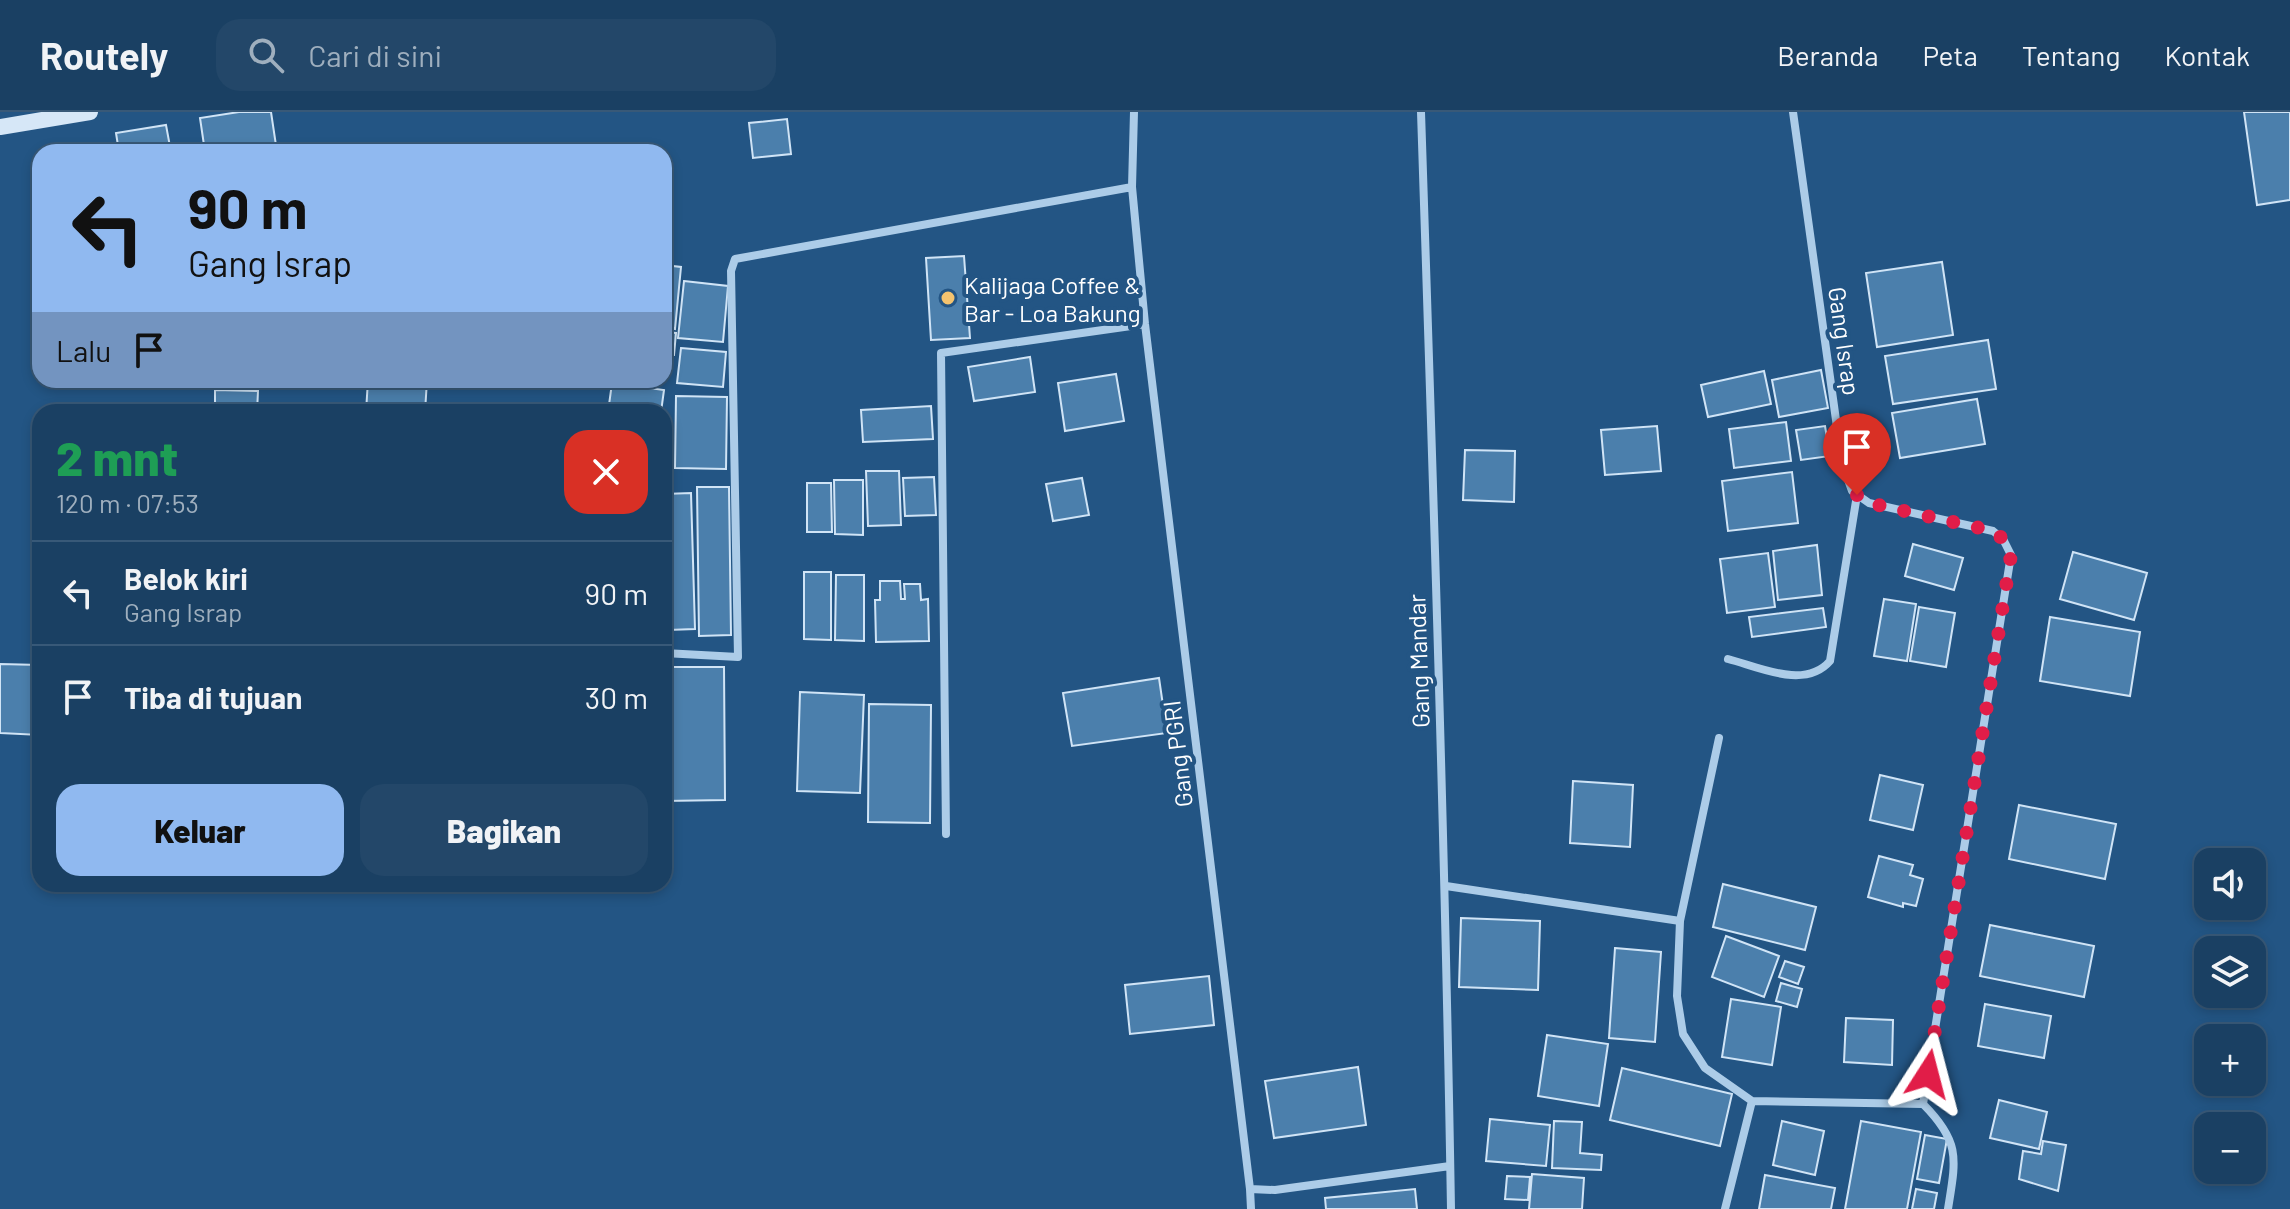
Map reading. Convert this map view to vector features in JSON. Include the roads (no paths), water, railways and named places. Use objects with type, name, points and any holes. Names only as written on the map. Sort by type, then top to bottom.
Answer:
[{"type":"main road","points":[[4,122],[90,112]]},
{"type":"street","name":"Gang PGRI","points":[[1134,112],[1132,187],[1145,324],[1251,1209]]},
{"type":"street","name":"Gang Mandar","points":[[1421,112],[1446,886],[1445,1040],[1451,1209]]},
{"type":"street","name":"Gang Israp","points":[[1793,112],[1842,463],[1852,491],[1857,495]]},
{"type":"street","points":[[672,653],[738,657],[731,271],[735,259],[1132,187]]},
{"type":"street","points":[[946,834],[941,353],[1145,324]]},
{"type":"street","points":[[1728,659],[1799,676],[1816,673],[1830,661],[1857,495],[1869,503],[1993,531],[2003,539],[2011,555],[1923,1104],[1951,1138],[1955,1169],[1948,1209]]},
{"type":"street","points":[[1719,738],[1680,921],[1677,996],[1683,1034],[1705,1068],[1752,1101],[1923,1104]]},
{"type":"street","points":[[1446,886],[1680,921]]},
{"type":"street","points":[[1725,1209],[1752,1101]]},
{"type":"street","points":[[1250,1189],[1275,1190],[1450,1166]]},
{"type":"place","name":"Kalijaga Coffee & Bar - Loa Bakung","points":[[948,298]]}]
